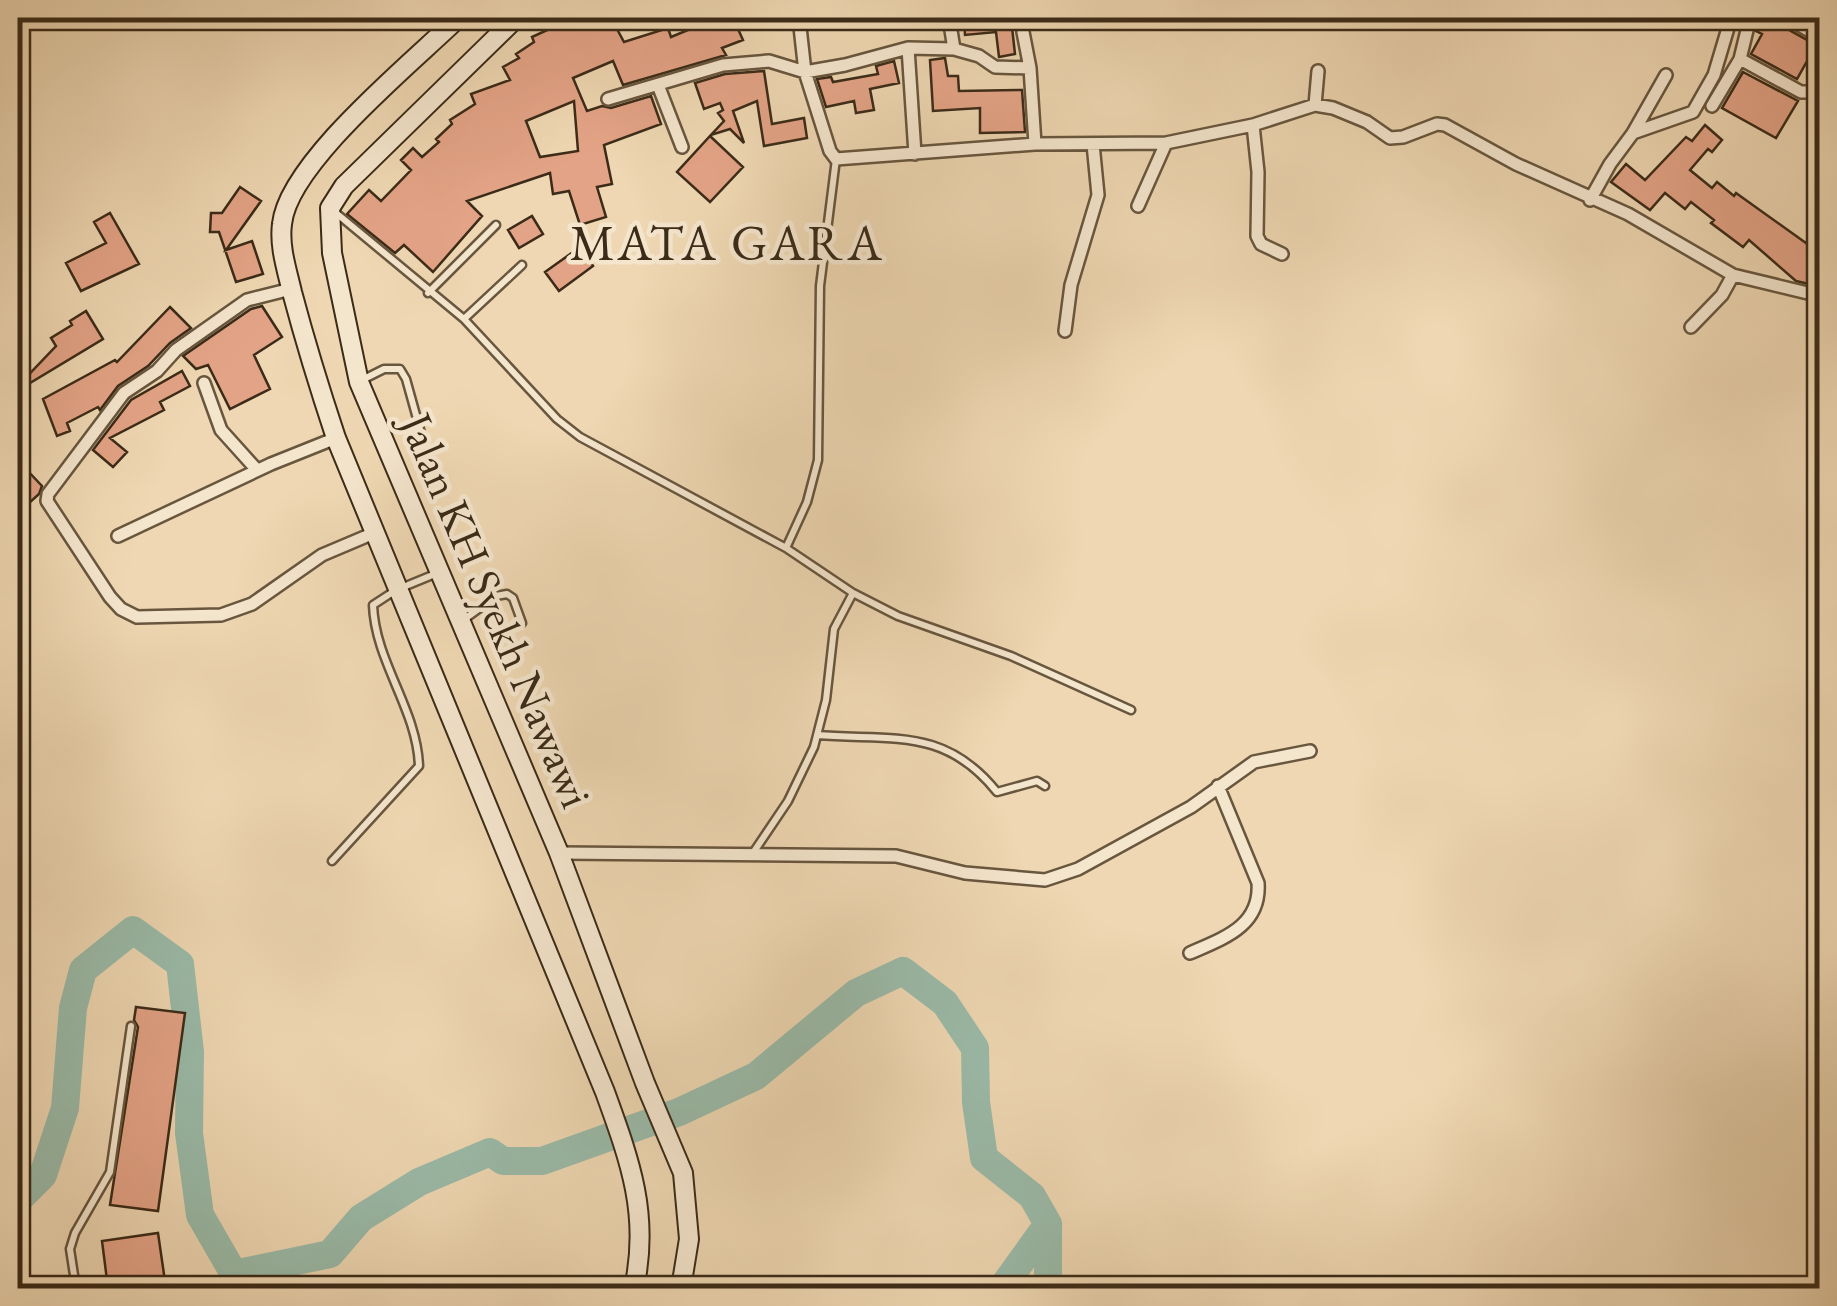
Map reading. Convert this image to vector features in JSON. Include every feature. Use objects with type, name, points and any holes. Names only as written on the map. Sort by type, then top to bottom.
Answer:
[{"type":"main road","name":"Jalan KH Syekh Nawawi","points":[[458,18],[328,145],[287,200],[282,226],[283,256],[336,438],[605,1092],[629,1160],[640,1206],[640,1258],[634,1288]]},
{"type":"main road","points":[[330,208],[344,186],[516,18]]},
{"type":"main road","name":"Jalan KH Syekh Nawawi","points":[[330,208],[337,282],[360,382],[559,853],[645,1082],[684,1173],[689,1239],[681,1288]]},
{"type":"street","points":[[799,18],[805,72],[836,159],[1035,144],[1166,143],[1253,125],[1315,105],[1334,108],[1367,122],[1390,138],[1445,125],[1590,200],[1628,214],[1733,275],[1820,296]]},
{"type":"street","points":[[949,18],[954,49]]},
{"type":"street","points":[[1633,133],[1692,112],[1714,75],[1730,18]]},
{"type":"street","points":[[1712,106],[1740,59],[1750,18]]},
{"type":"street","points":[[1787,18],[1820,37]]},
{"type":"street","points":[[1023,32],[1030,68],[1035,144]]},
{"type":"street","points":[[908,48],[915,154]]},
{"type":"street","points":[[608,99],[701,70],[769,61],[805,72],[908,48],[954,49],[979,56],[995,67],[1030,68]]},
{"type":"street","points":[[1740,59],[1801,92],[1820,92]]},
{"type":"street","points":[[1315,105],[1318,72]]},
{"type":"street","points":[[1590,200],[1666,76]]},
{"type":"street","points":[[658,84],[682,147]]},
{"type":"street","points":[[1253,125],[1258,172],[1257,236],[1261,244],[1282,254]]},
{"type":"street","points":[[1138,206],[1166,143]]},
{"type":"street","points":[[1065,331],[1071,285],[1098,195],[1093,144]]},
{"type":"street","points":[[1691,327],[1722,295],[1733,275]]},
{"type":"street","points":[[291,288],[247,300],[124,393],[94,429],[47,501],[110,597],[121,609],[148,619],[190,618],[238,610],[322,555],[374,533]]},
{"type":"street","points":[[204,383],[221,430],[257,470]]},
{"type":"street","points":[[118,536],[257,470],[336,438]]},
{"type":"street","points":[[559,853],[896,856],[965,873],[1045,880],[1101,856],[1191,807],[1254,762],[1310,752]]},
{"type":"street","points":[[1190,953],[1236,932],[1251,918],[1258,896],[1258,883],[1218,786]]},
{"type":"lane","points":[[786,548],[806,502],[818,460],[820,286],[836,159]]},
{"type":"lane","points":[[330,208],[464,319],[557,419],[580,437],[786,548],[898,616],[1011,656],[1131,710]]},
{"type":"lane","points":[[428,292],[496,225]]},
{"type":"lane","points":[[464,319],[522,265]]},
{"type":"lane","points":[[360,382],[384,369],[400,368],[422,433]]},
{"type":"lane","points":[[332,862],[419,766],[418,740],[374,630],[373,605],[396,590],[440,572]]},
{"type":"lane","points":[[753,853],[788,801],[817,735],[826,700],[834,629],[853,592]]},
{"type":"lane","points":[[461,622],[496,596],[506,594],[513,598],[522,623]]},
{"type":"lane","points":[[817,735],[901,737],[928,742],[968,763],[997,792],[1038,781],[1045,786]]},
{"type":"lane","points":[[76,1288],[70,1249],[74,1233],[110,1172],[130,1026]]},
{"type":"building","points":[[549,18],[611,18],[624,42],[668,28],[671,37],[717,18],[733,18],[743,40],[722,48],[726,55],[623,85],[613,61],[573,78],[587,111],[651,96],[661,124],[604,145],[612,184],[597,187],[606,217],[580,225],[569,191],[553,194],[550,173],[467,201],[482,216],[433,272],[404,245],[395,253],[347,214],[369,190],[381,201],[411,170],[401,160],[413,148],[422,157],[439,142],[436,139],[452,124],[450,120],[475,104],[471,94],[510,80],[503,67],[519,58],[516,54],[534,42],[532,37],[554,27]],"holes":[[[574,101],[578,151],[540,157],[526,121]]]},
{"type":"building","points":[[964,18],[1011,18],[1015,54],[999,57],[996,32],[965,35]]},
{"type":"building","points":[[1759,18],[1778,18],[1782,26],[1816,45],[1797,79],[1751,54],[1762,34],[1756,31]]},
{"type":"building","points":[[945,58],[948,76],[958,76],[959,91],[1022,90],[1025,132],[980,133],[980,108],[933,111],[930,60]]},
{"type":"building","points":[[894,61],[899,83],[870,89],[874,110],[856,113],[854,101],[826,107],[817,79],[831,77],[833,82],[878,74],[876,66]]},
{"type":"building","points":[[764,71],[772,124],[804,118],[807,138],[764,146],[757,101],[733,111],[744,143],[730,129],[711,135],[724,121],[718,113],[723,110],[720,103],[704,109],[695,83],[725,74]]},
{"type":"building","points":[[1743,72],[1798,101],[1776,138],[1722,108]]},
{"type":"building","points":[[1705,125],[1722,140],[1712,152],[1708,149],[1690,170],[1712,188],[1717,182],[1734,196],[1736,193],[1806,243],[1820,226],[1820,271],[1809,284],[1796,281],[1749,240],[1743,247],[1691,202],[1685,209],[1665,193],[1650,210],[1611,182],[1626,164],[1645,180],[1686,137],[1692,141]]},
{"type":"building","points":[[710,136],[743,167],[710,202],[677,172]]},
{"type":"building","points":[[240,187],[261,201],[226,250],[252,241],[263,274],[236,282],[219,232],[210,232],[211,213],[222,213]]},
{"type":"building","points":[[110,213],[139,264],[81,291],[66,263],[106,243],[94,222]]},
{"type":"building","points":[[532,216],[543,234],[519,248],[508,230]]},
{"type":"building","points":[[580,247],[593,266],[559,291],[545,272]]},
{"type":"building","points":[[262,306],[282,337],[254,355],[270,389],[230,409],[208,365],[196,369],[183,356],[251,309]]},
{"type":"building","points":[[170,307],[191,328],[148,366],[118,386],[100,410],[98,407],[67,423],[70,431],[57,436],[43,399],[117,362]]},
{"type":"building","points":[[86,311],[103,339],[20,389],[18,386],[56,346],[51,338]]},
{"type":"building","points":[[182,371],[190,386],[160,402],[164,410],[110,438],[127,452],[113,467],[93,450],[131,400]]},
{"type":"building","points":[[26,469],[42,486],[39,494],[18,513],[18,476]]},
{"type":"building","points":[[136,1007],[185,1013],[158,1211],[110,1205],[138,1027],[134,1020]]},
{"type":"building","points":[[158,1233],[166,1288],[108,1288],[102,1241]]},
{"type":"waterway","points":[[18,1200],[43,1175],[65,1108],[73,1008],[83,970],[133,930],[180,964],[190,1052],[189,1133],[200,1215],[234,1274],[330,1254],[361,1218],[419,1182],[490,1152],[503,1161],[542,1161],[679,1112],[756,1076],[856,993],[903,971],[945,1003],[975,1048],[976,1102],[984,1158],[1032,1196],[1048,1224],[1002,1288]]},
{"type":"waterway","points":[[1048,1224],[1048,1288]]},
{"type":"district","name":"MATA GARA","points":[[727,242]]}]
